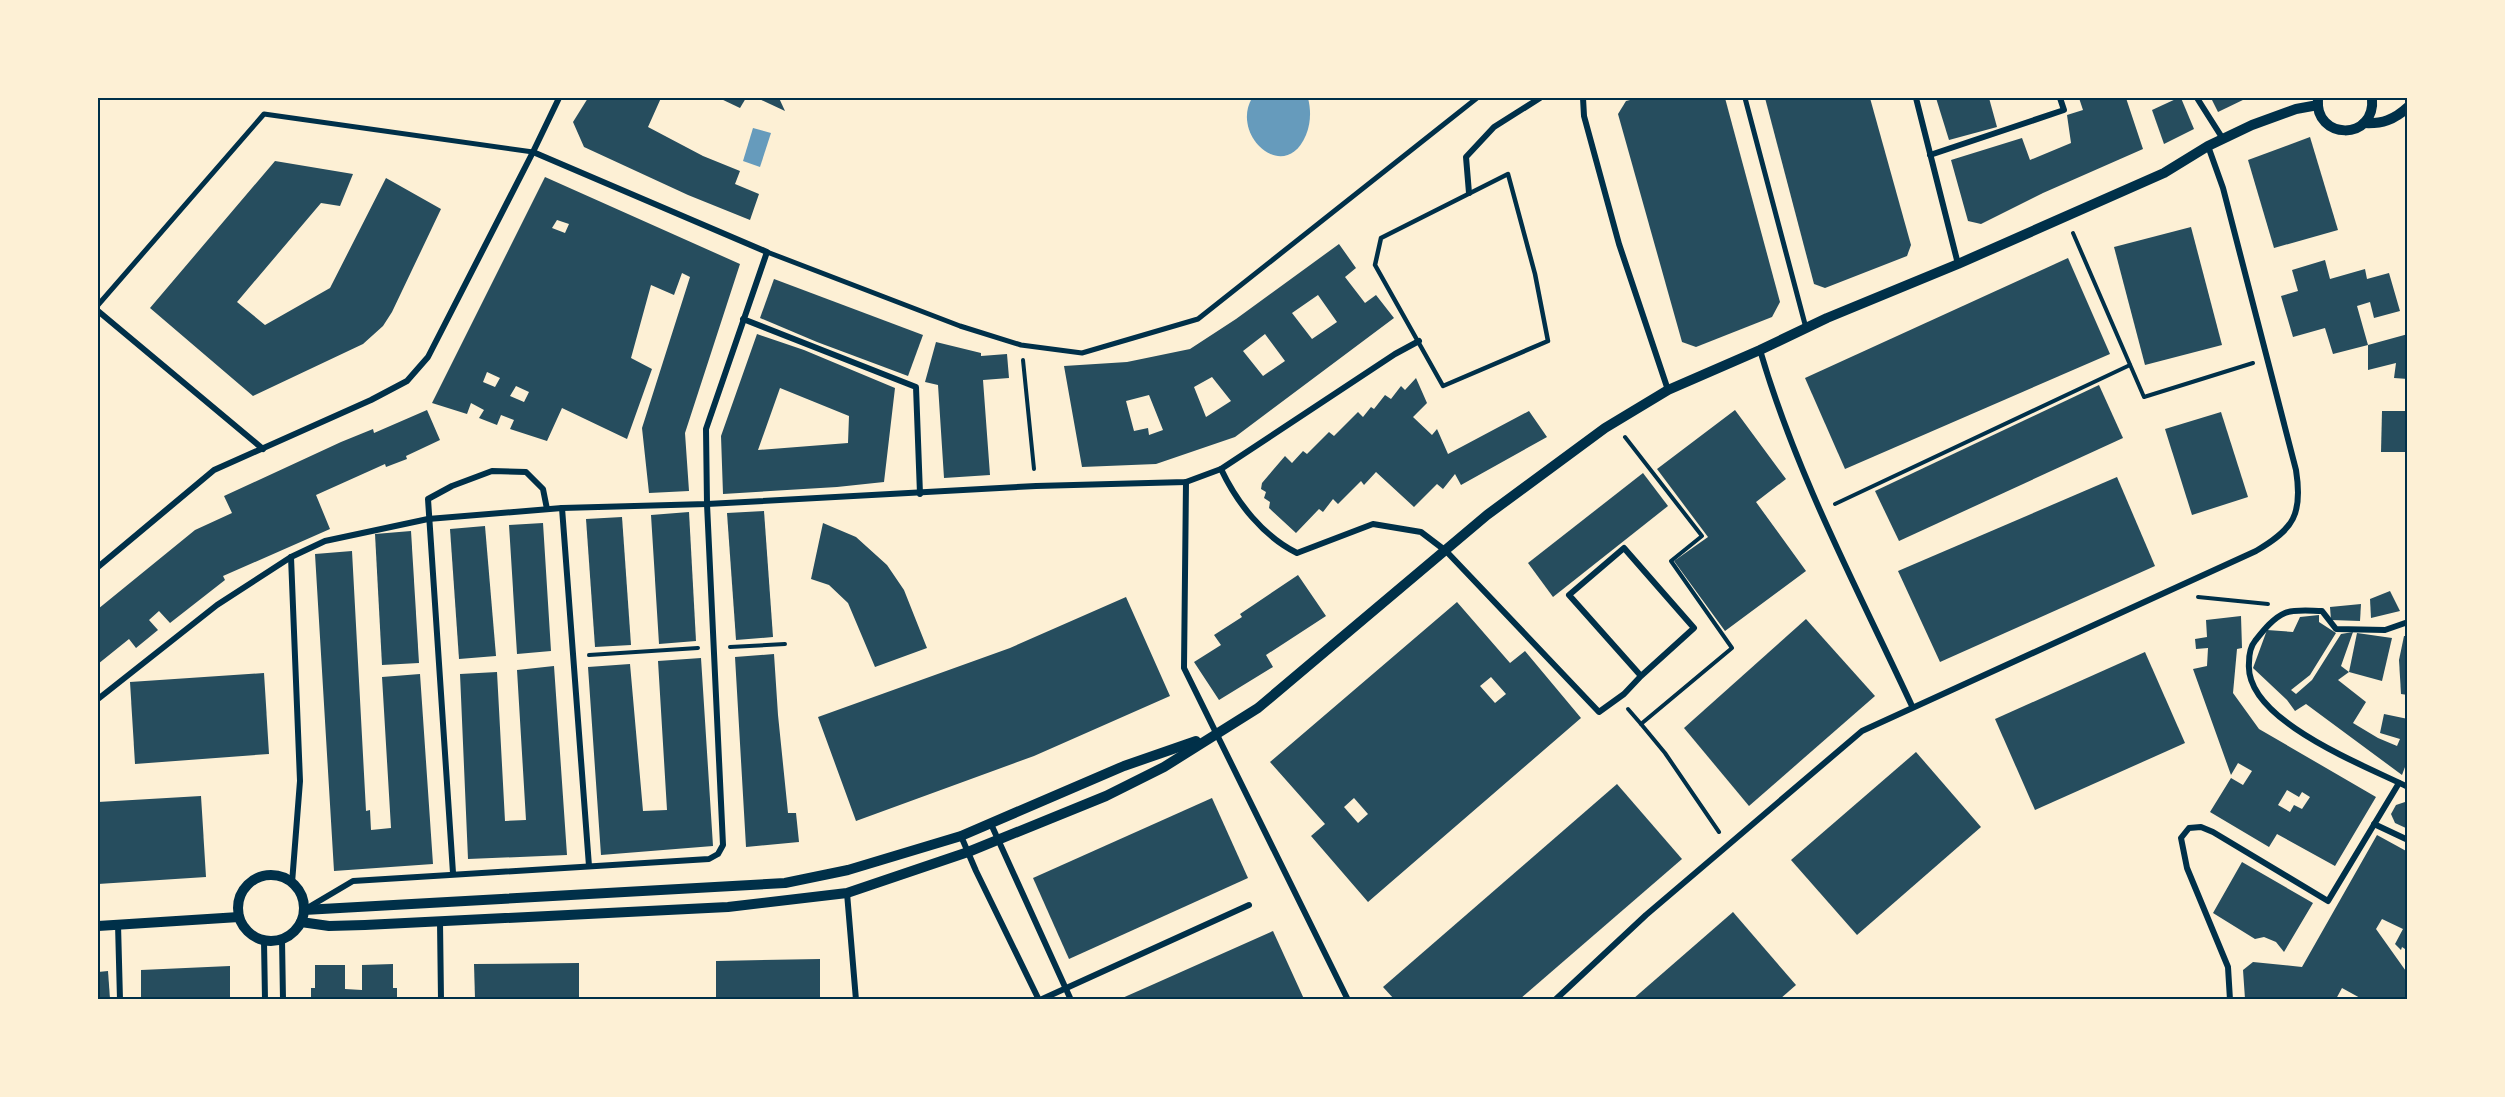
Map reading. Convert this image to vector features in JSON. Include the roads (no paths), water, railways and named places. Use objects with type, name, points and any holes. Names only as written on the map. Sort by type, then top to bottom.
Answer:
[{"type":"street","points":[[98,567],[214,470],[371,400],[407,381],[428,357],[559,98]]},
{"type":"street","points":[[98,306],[264,114],[533,152],[767,252],[960,326],[1021,345],[1082,353],[1198,319],[1477,98]]},
{"type":"street","points":[[1469,193],[1466,157],[1494,127],[1540,98]]},
{"type":"street","points":[[1583,98],[1584,116],[1619,244],[1668,390]]},
{"type":"street","points":[[1745,98],[1806,328]]},
{"type":"street","points":[[1916,98],[1958,264]]},
{"type":"street","points":[[1930,155],[2064,110],[2061,98]]},
{"type":"street","points":[[2197,98],[2224,140]]},
{"type":"street","points":[[301,922],[329,926],[728,907],[847,893],[968,852],[1106,796],[1164,767],[1258,708],[1487,515],[1605,428],[1668,390],[2164,173],[2208,146],[2252,125],[2318,101],[2322,118],[2338,130],[2352,130],[2364,123],[2372,108],[2372,98]]},
{"type":"street","points":[[2364,123],[2382,124],[2406,114]]},
{"type":"street","points":[[1555,999],[1654,908],[1862,731],[1912,706],[2256,551],[2277,539],[2292,522],[2300,495],[2296,470],[2223,188],[2208,146]]},
{"type":"street","points":[[304,910],[353,881],[709,858],[718,854],[723,846],[707,504],[706,429],[767,252]]},
{"type":"street","points":[[98,311],[263,449]]},
{"type":"street","points":[[743,319],[916,387],[920,494]]},
{"type":"street","points":[[98,699],[217,605],[291,557],[325,541],[428,519],[547,509],[920,494],[1036,486],[1186,482],[1221,470],[1395,354],[1419,341]]},
{"type":"street","points":[[1760,350],[1771,387],[1821,510],[1912,706]]},
{"type":"street","points":[[1221,470],[1233,494],[1264,530],[1279,544],[1297,553],[1373,524],[1421,532],[1446,551],[1559,673],[1599,712],[1624,694],[1694,628],[1624,548],[1569,595],[1641,676]]},
{"type":"street","points":[[453,873],[428,499],[452,486],[492,471],[526,472],[543,489],[547,509]]},
{"type":"street","points":[[1186,482],[1184,668],[1348,999]]},
{"type":"street","points":[[562,508],[589,866]]},
{"type":"street","points":[[291,557],[300,781],[292,883]]},
{"type":"street","points":[[2408,622],[2385,630],[2336,630],[2322,610],[2285,613],[2265,628],[2251,645],[2248,677],[2256,693],[2273,712],[2301,734],[2408,787]]},
{"type":"street","points":[[304,910],[785,883],[848,870],[962,836],[1124,766],[1216,734]]},
{"type":"street","points":[[2230,999],[2228,967],[2187,868],[2181,838],[2189,828],[2201,827],[2213,832],[2328,901],[2399,783]]},
{"type":"street","points":[[991,824],[1071,999]]},
{"type":"street","points":[[2374,824],[2408,840]]},
{"type":"street","points":[[962,836],[1039,999],[1249,905]]},
{"type":"street","points":[[266,876],[285,878],[292,883],[303,898],[304,910],[295,932],[273,942],[253,936],[244,928],[239,917],[240,899],[250,883],[266,876]]},
{"type":"street","points":[[847,893],[856,999]]},
{"type":"street","points":[[98,926],[239,917]]},
{"type":"street","points":[[440,921],[441,999]]},
{"type":"street","points":[[118,924],[120,999]]},
{"type":"street","points":[[282,939],[283,999]]},
{"type":"street","points":[[264,940],[265,999]]},
{"type":"lane","points":[[1508,174],[1534,274],[1548,341],[1443,386],[1419,341],[1375,265],[1381,238],[1508,174]]},
{"type":"water","points":[[1252,98],[1308,98],[1309,126],[1297,149],[1286,156],[1274,155],[1263,150],[1254,140],[1248,127],[1247,113]]},
{"type":"water","points":[[753,128],[771,133],[760,167],[743,161]]}]
